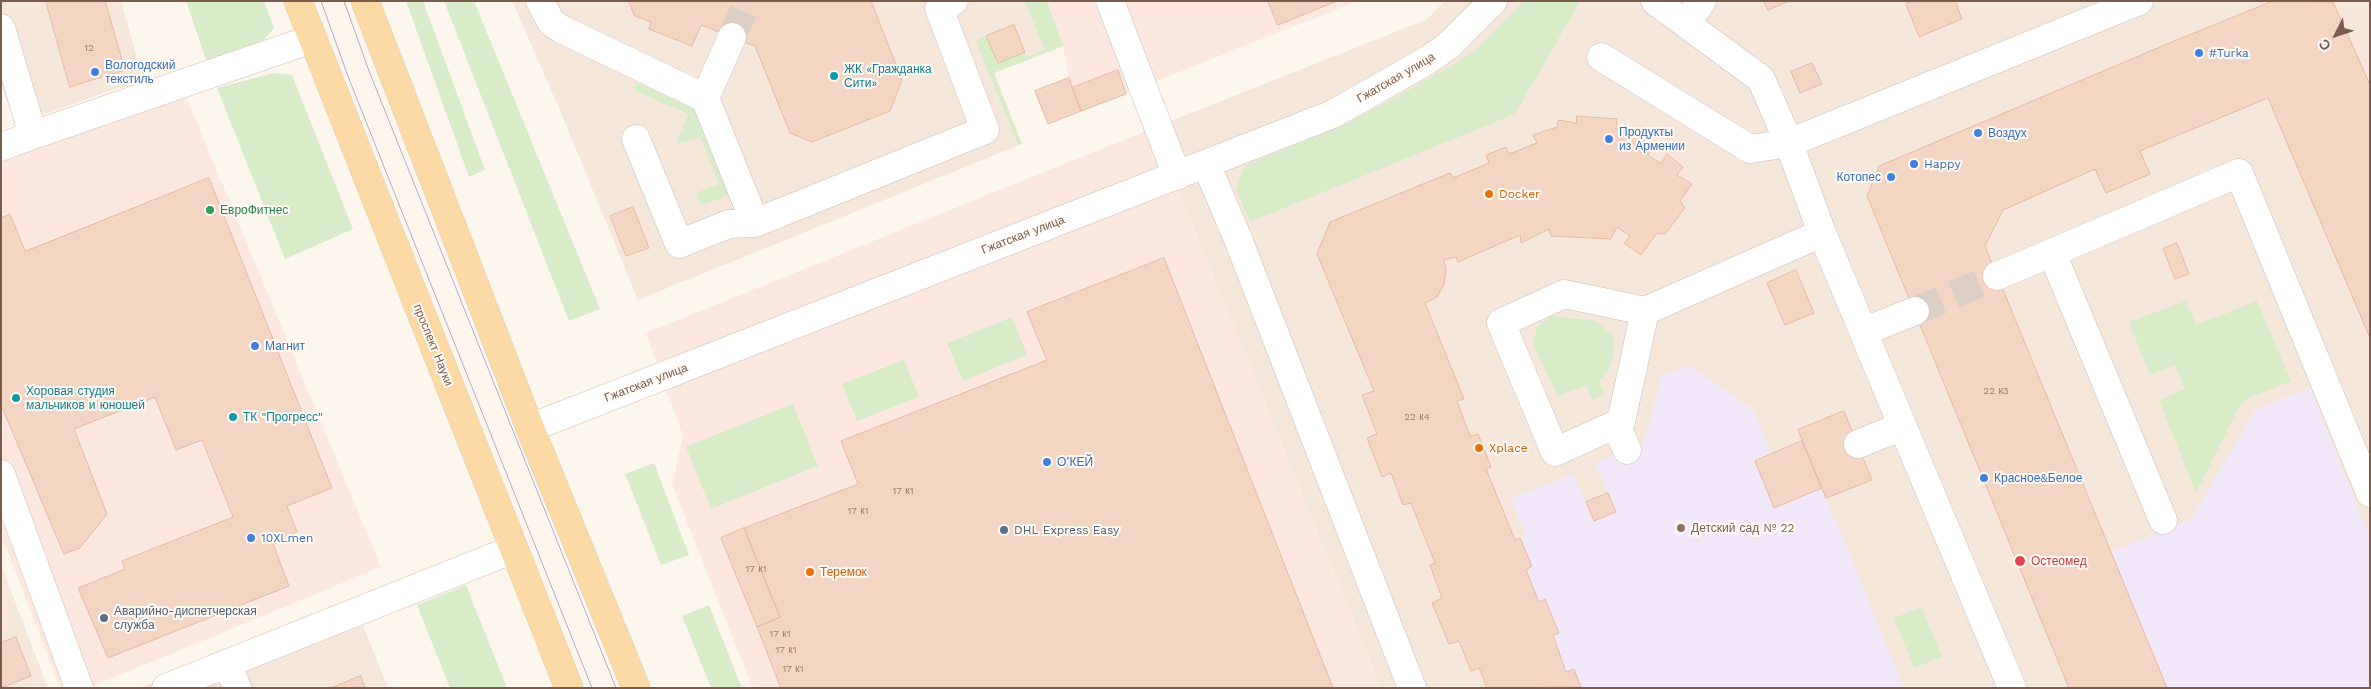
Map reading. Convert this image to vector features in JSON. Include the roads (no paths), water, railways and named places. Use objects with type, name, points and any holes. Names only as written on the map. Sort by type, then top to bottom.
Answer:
[{"type":"main road","name":"проспект Науки","points":[[298,1],[569,688]]},
{"type":"main road","points":[[365,1],[530,428],[636,688]]},
{"type":"street","points":[[540,1],[551,22],[561,29],[705,98],[755,223]]},
{"type":"street","points":[[1110,1],[1177,176]]},
{"type":"street","name":"Гжатская улица","points":[[530,428],[1333,114],[1428,60],[1448,46],[1493,1]]},
{"type":"street","points":[[1655,1],[1761,79],[1790,143],[1822,233],[1865,331],[2012,688]]},
{"type":"street","points":[[1686,23],[1702,1]]},
{"type":"street","points":[[1601,57],[1750,149],[1790,143],[2139,1]]},
{"type":"street","points":[[636,139],[679,244],[729,224],[755,223],[985,130],[938,4]]},
{"type":"street","points":[[1,28],[33,135]]},
{"type":"street","points":[[705,98],[732,37]]},
{"type":"street","points":[[1,147],[312,39]]},
{"type":"street","points":[[1206,164],[1238,238],[1412,688]]},
{"type":"street","points":[[1998,276],[2239,173],[2370,493]]},
{"type":"street","points":[[1645,311],[1621,422],[1555,452],[1501,323],[1564,294],[1645,311],[1822,233]]},
{"type":"street","points":[[2052,253],[2163,520]]},
{"type":"street","points":[[1865,331],[1915,311]]},
{"type":"street","points":[[1616,425],[1627,450]]},
{"type":"street","points":[[1858,444],[1903,426]]},
{"type":"street","points":[[1,474],[79,688]]},
{"type":"street","points":[[166,688],[514,549]]},
{"type":"street","points":[[227,663],[237,688]]},
{"type":"tunnel","points":[[732,37],[748,1]]},
{"type":"tunnel","points":[[1915,311],[1997,276]]},
{"type":"tram line","points":[[321,1],[349,79],[592,688]]},
{"type":"tram line","points":[[344,1],[369,71],[616,688]]},
{"type":"place","name":"#Turka","points":[[2199,53]]},
{"type":"place","name":"Вологодский текстиль","points":[[95,72]]},
{"type":"place","name":"ЖК «Гражданка Сити»","points":[[834,76]]},
{"type":"place","name":"Воздух","points":[[1978,133]]},
{"type":"place","name":"Продукты из Армении","points":[[1609,139]]},
{"type":"place","name":"Happy","points":[[1914,164]]},
{"type":"place","name":"Котопес","points":[[1891,177]]},
{"type":"place","name":"Docker","points":[[1489,194]]},
{"type":"place","name":"ЕвроФитнес","points":[[210,210]]},
{"type":"place","name":"Магнит","points":[[255,346]]},
{"type":"place","name":"Хоровая студия мальчиков и юношей","points":[[16,398]]},
{"type":"place","name":"ТК \"Прогресс\"","points":[[233,417]]},
{"type":"place","name":"Xplace","points":[[1479,448]]},
{"type":"place","name":"О’КЕЙ","points":[[1047,462]]},
{"type":"place","name":"Красное&Белое","points":[[1984,478]]},
{"type":"place","name":"Детский сад № 22","points":[[1681,528]]},
{"type":"place","name":"DHL Express Easy","points":[[1004,530]]},
{"type":"place","name":"10XLmen","points":[[251,538]]},
{"type":"place","name":"Остеомед","points":[[2020,561]]},
{"type":"place","name":"Теремок","points":[[810,572]]},
{"type":"place","name":"Аварийно-диспетчерская служба","points":[[104,618]]}]
